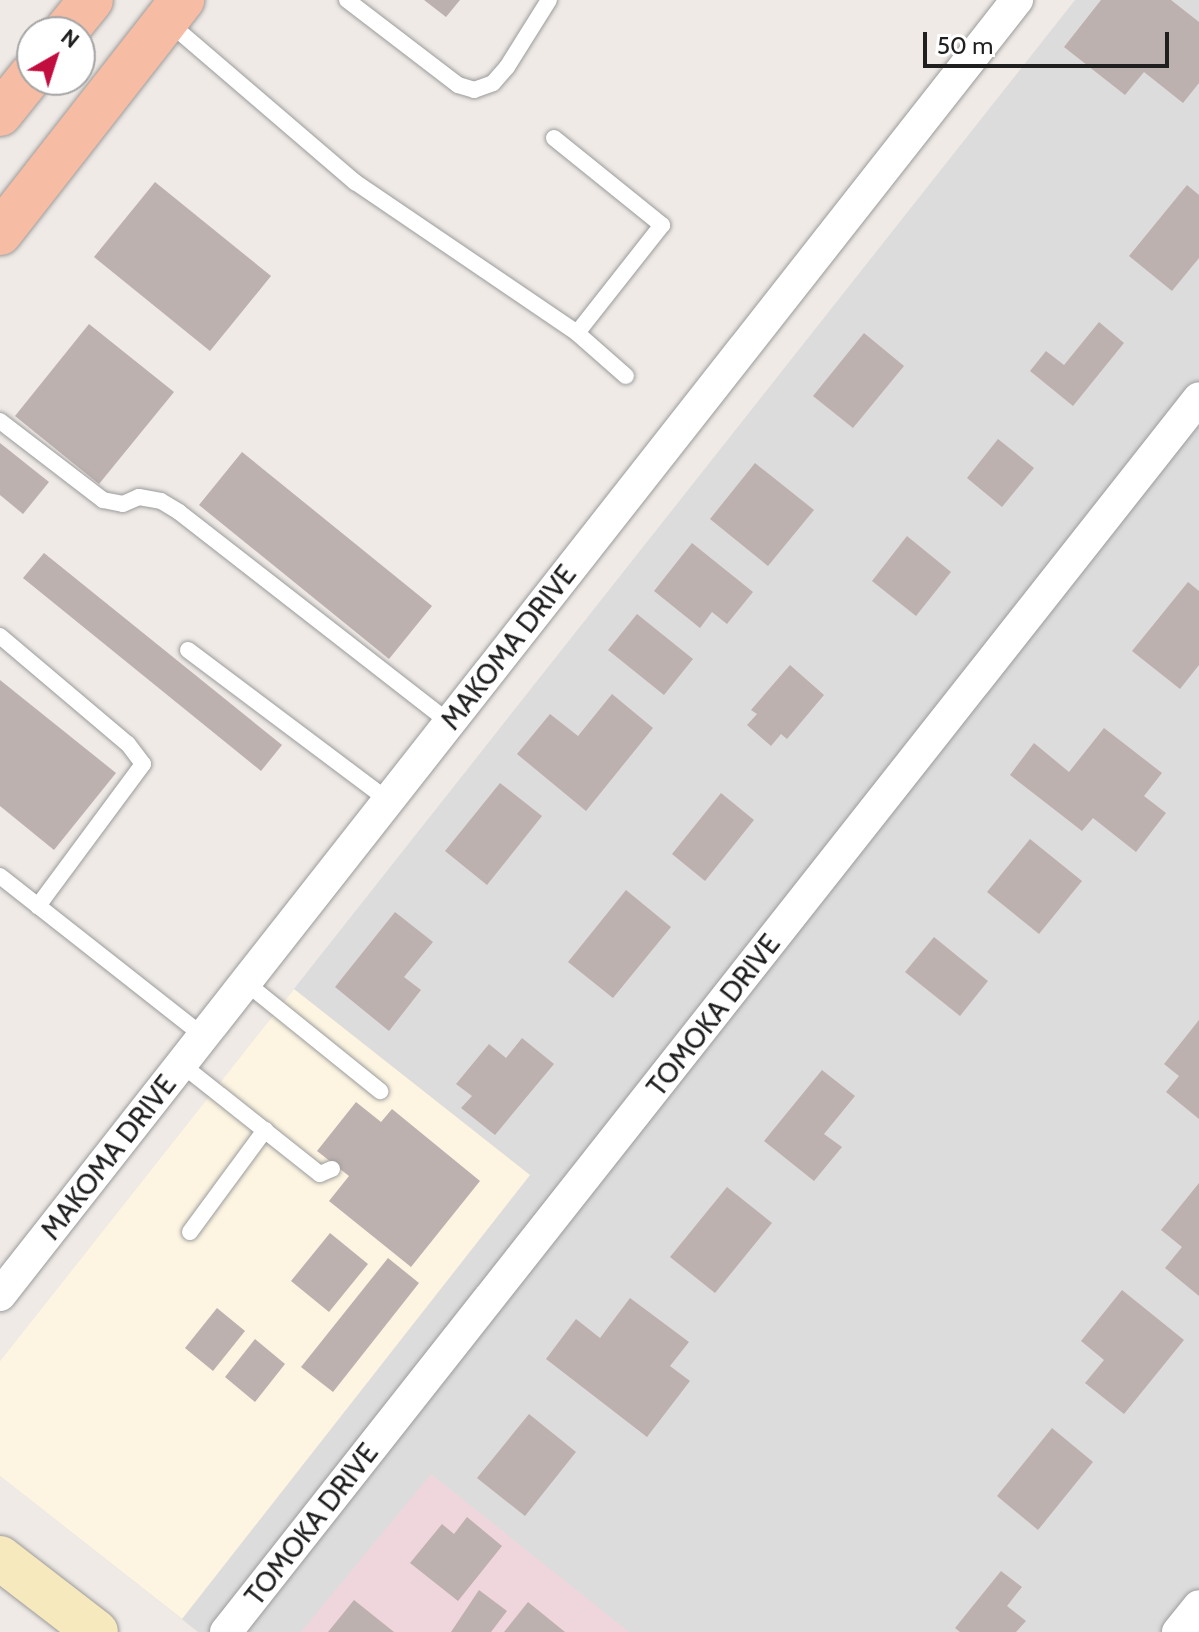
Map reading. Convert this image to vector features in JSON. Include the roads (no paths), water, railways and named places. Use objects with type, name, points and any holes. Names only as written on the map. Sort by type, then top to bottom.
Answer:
[{"type":"main road","points":[[78,16],[91,0]]},
{"type":"main road","points":[[0,233],[174,10]]},
{"type":"main road","points":[[0,114],[16,94]]},
{"type":"main road","points":[[0,1558],[96,1632]]},
{"type":"street","name":"MAKOMA DRIVE","points":[[0,1295],[1017,0]]},
{"type":"street","name":"TOMOKA DRIVE","points":[[226,1632],[1199,398]]},
{"type":"street","points":[[1178,1632],[1199,1606]]},
{"type":"lane","points":[[347,0],[458,85],[474,90],[493,83],[507,67],[549,0]]},
{"type":"lane","points":[[174,10],[355,182],[577,333],[626,376]]},
{"type":"lane","points":[[554,138],[662,225],[577,333]]},
{"type":"lane","points":[[0,421],[103,500],[123,504],[139,497],[161,501],[179,512],[449,722]]},
{"type":"lane","points":[[0,636],[128,744],[143,764],[38,906]]},
{"type":"lane","points":[[188,650],[388,800]]},
{"type":"lane","points":[[0,876],[203,1036]]},
{"type":"lane","points":[[245,982],[380,1091]]},
{"type":"lane","points":[[181,1064],[320,1174],[332,1169]]},
{"type":"lane","points":[[190,1232],[265,1130]]}]
